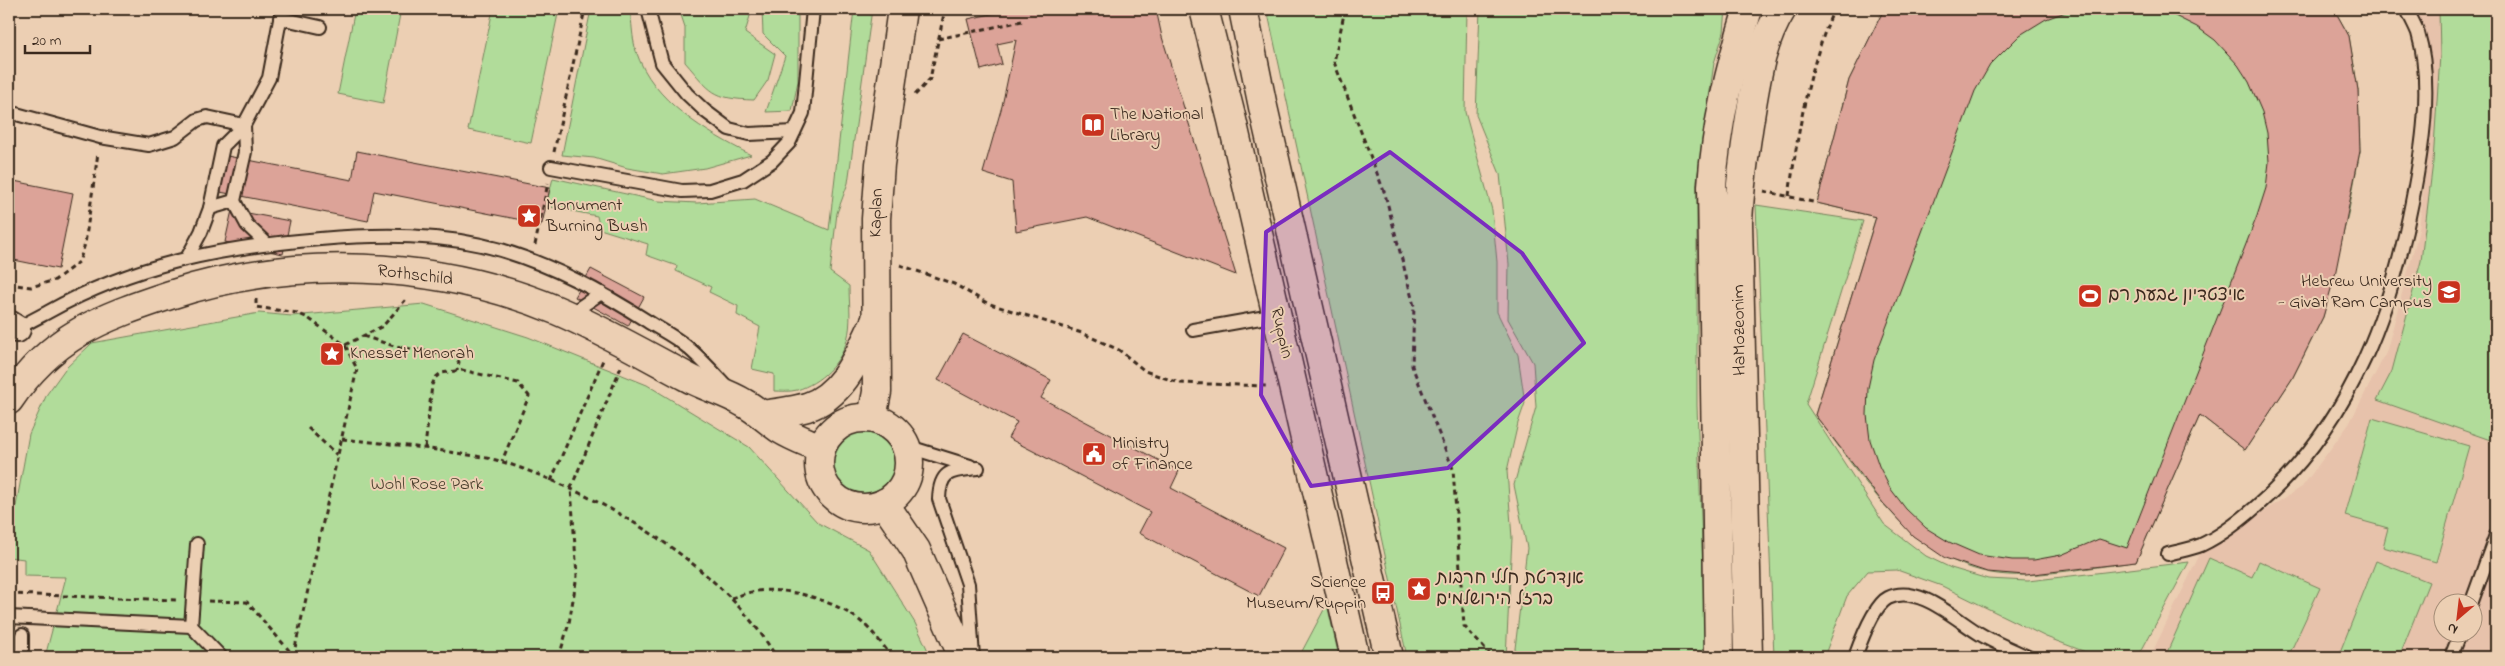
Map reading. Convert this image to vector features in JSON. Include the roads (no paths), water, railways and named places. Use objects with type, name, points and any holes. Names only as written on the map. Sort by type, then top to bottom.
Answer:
[{"type":"street","name":"Kaplan","points":[[872,418],[878,392],[876,219],[880,164],[902,9]]},
{"type":"street","name":"Ruppin","points":[[1204,9],[1277,315],[1355,657]]},
{"type":"street","name":"Ruppin","points":[[1243,9],[1263,107],[1389,657]]},
{"type":"street","name":"HaMozeonim","points":[[1719,657],[1712,186],[1714,146],[1721,106],[1748,9]]},
{"type":"street","points":[[1757,9],[1768,12],[1781,9]]},
{"type":"street","name":"HaMozeonim","points":[[1748,657],[1738,253],[1740,188],[1761,52],[1781,9]]},
{"type":"street","name":"Rothschild","points":[[12,387],[55,347],[77,332],[124,310],[196,286],[256,274],[296,269],[352,269],[418,274],[474,284],[507,293],[573,318],[753,409],[794,437],[820,448]]},
{"type":"street","points":[[753,409],[807,406],[832,392],[846,377],[877,318]]},
{"type":"street","points":[[872,418],[893,428],[906,446],[909,459],[908,472],[903,485],[895,496],[884,503],[858,508],[834,497],[820,475],[818,461],[820,448],[826,436],[835,427],[847,420],[872,418]]},
{"type":"street","points":[[884,503],[916,550],[963,657]]},
{"type":"lane","points":[[648,9],[662,63],[687,94],[705,111],[729,130],[749,134],[794,132]]},
{"type":"lane","points":[[551,167],[682,191],[710,190],[743,180],[772,161],[789,143],[803,113],[807,88],[813,9]]},
{"type":"lane","points":[[2168,554],[2202,544],[2250,513],[2296,469],[2333,420],[2364,363],[2389,297],[2408,226],[2422,154],[2425,79],[2418,33],[2407,9]]},
{"type":"lane","points":[[187,258],[201,232],[210,208],[222,146],[244,125],[269,78],[281,14],[320,27]]},
{"type":"lane","points":[[9,112],[100,137],[149,145],[175,137],[198,120],[207,117],[244,125]]},
{"type":"lane","points":[[244,125],[244,152],[234,201],[247,225],[266,244]]},
{"type":"lane","points":[[210,208],[234,201]]},
{"type":"lane","points":[[12,329],[103,284],[136,272],[187,258],[266,244],[355,236],[406,236],[453,240],[499,250],[533,261],[601,293],[685,345],[753,409]]},
{"type":"lane","points":[[573,318],[579,308],[601,293]]},
{"type":"lane","points":[[1193,330],[1277,315]]},
{"type":"lane","points":[[906,446],[978,468],[954,470],[944,476],[940,484],[939,499],[968,584],[973,657]]},
{"type":"lane","points":[[2475,594],[2496,535]]},
{"type":"lane","points":[[191,626],[196,544]]},
{"type":"lane","points":[[1855,657],[1878,608],[1887,598],[1900,595],[1923,598],[1980,634],[2028,657]]},
{"type":"lane","points":[[9,617],[191,626],[221,657]]},
{"type":"lane","points":[[9,656],[22,657],[22,635]]},
{"type":"lane","points":[[2450,657],[2456,644]]},
{"type":"place","name":"The National Library","points":[[1093,125]]},
{"type":"place","name":"Monument Burning Bush","points":[[529,216]]},
{"type":"place","name":"Hebrew University - Givat Ram Campus","points":[[2449,292]]},
{"type":"place","name":"איצטדיון גבעת רם","points":[[2090,296]]},
{"type":"place","name":"Knesset Menorah","points":[[332,354]]},
{"type":"place","name":"Ministry of Finance","points":[[1094,454]]},
{"type":"place","name":"אנדרטת חללי חרבות ברזל הירושלמים","points":[[1419,589]]},
{"type":"place","name":"Science Museum/Ruppin","points":[[1383,593]]},
{"type":"park label","name":"Wohl Rose Park","points":[[427,485]]}]
